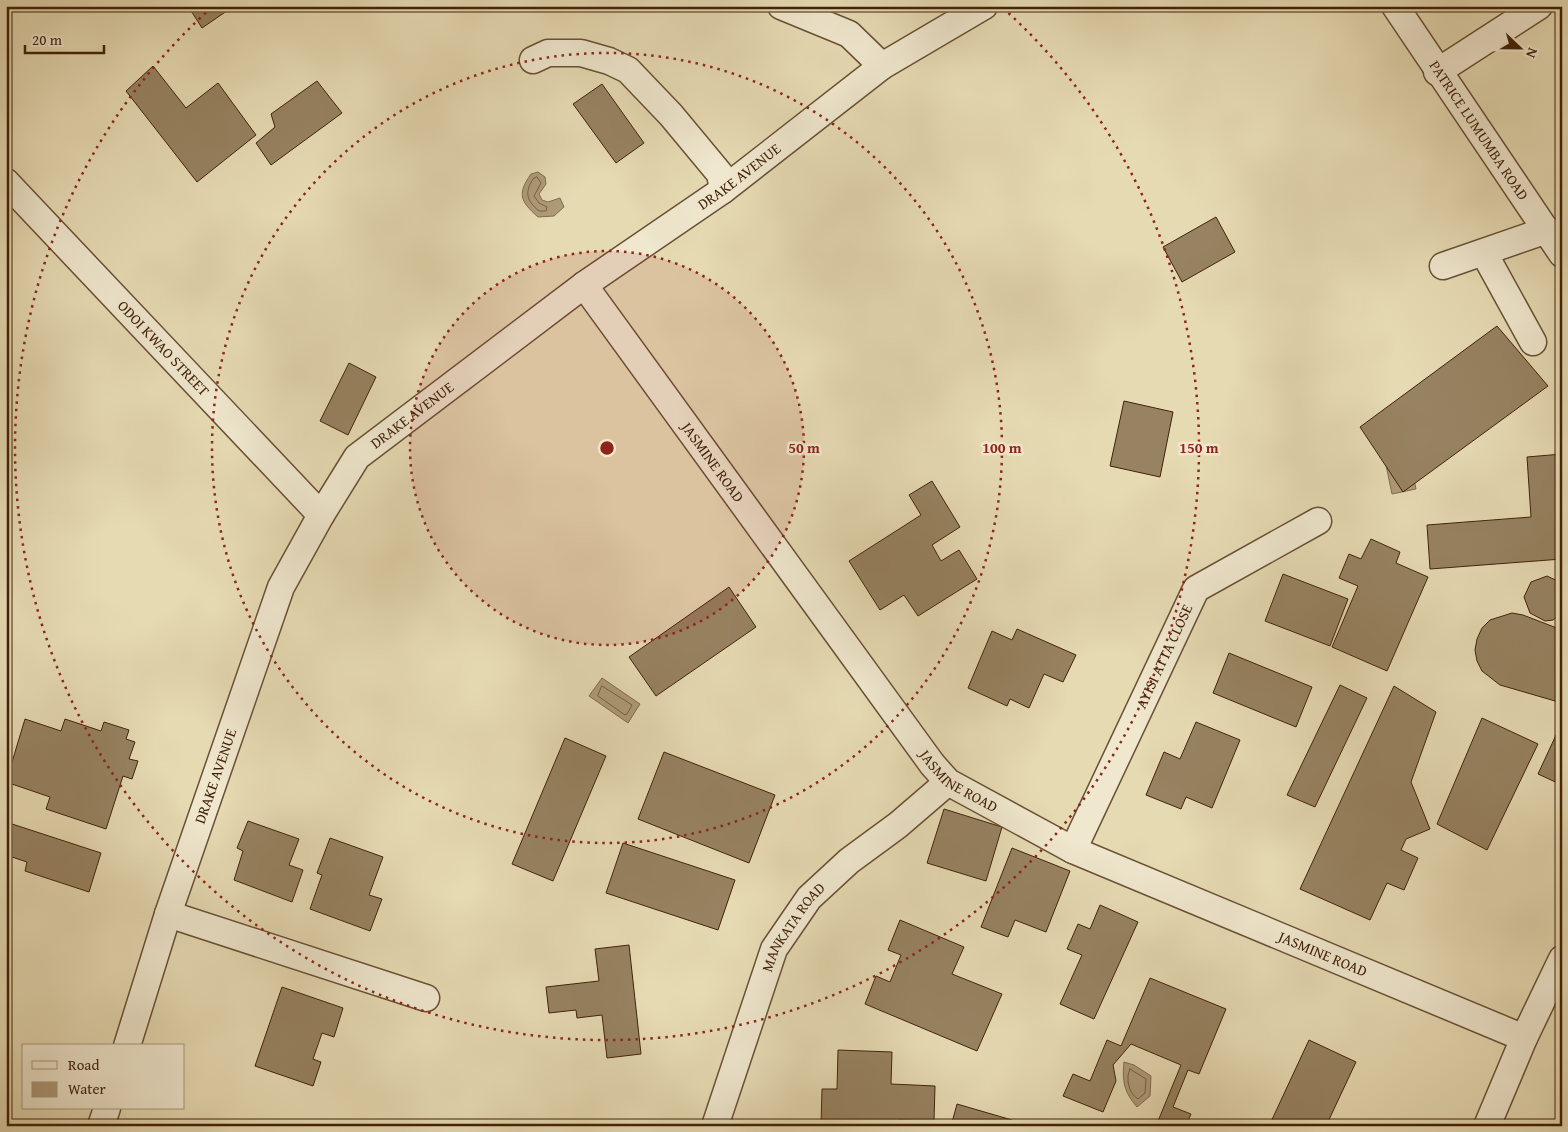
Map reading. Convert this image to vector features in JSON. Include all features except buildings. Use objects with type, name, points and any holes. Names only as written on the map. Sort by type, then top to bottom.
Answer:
[{"type":"street","points":[[781,6],[849,34],[882,66]]},
{"type":"street","name":"DRAKE AVENUE","points":[[127,1044],[168,914],[281,587],[321,516],[357,458],[584,285],[723,190],[882,66],[984,6]]},
{"type":"street","name":"PATRICE LUMUMBA ROAD","points":[[1394,6],[1437,72],[1548,230],[1562,254]]},
{"type":"street","points":[[1437,72],[1539,6]]},
{"type":"street","points":[[532,60],[548,53],[581,53],[628,70],[671,116],[720,174],[723,190]]},
{"type":"street","name":"ODOI KWAO STREET","points":[[6,182],[321,516]]},
{"type":"street","points":[[1443,266],[1548,230]]},
{"type":"street","points":[[1484,253],[1533,342]]},
{"type":"street","name":"JASMINE ROAD","points":[[584,285],[932,764],[948,782],[1073,850],[1524,1038]]},
{"type":"street","name":"AYISI ATTA CLOSE","points":[[1073,850],[1196,589],[1318,521]]},
{"type":"street","name":"MANKATA ROAD","points":[[715,1126],[774,949],[809,898],[849,861],[898,824],[948,782]]},
{"type":"street","points":[[168,914],[426,998]]},
{"type":"street","points":[[1487,1126],[1524,1038],[1562,959]]},
{"type":"street","points":[[101,1126],[106,1110]]},
{"type":"water","points":[[538,172],[545,177],[546,184],[539,194],[542,200],[548,202],[560,198],[564,207],[554,216],[538,217],[524,202],[522,192],[524,187],[531,174]]},
{"type":"water","points":[[1406,441],[1416,489],[1392,494],[1382,446]]},
{"type":"water","points":[[602,678],[640,704],[628,723],[589,696]]},
{"type":"water","points":[[1124,1062],[1134,1065],[1151,1076],[1150,1096],[1137,1107],[1125,1086],[1123,1075]]}]
